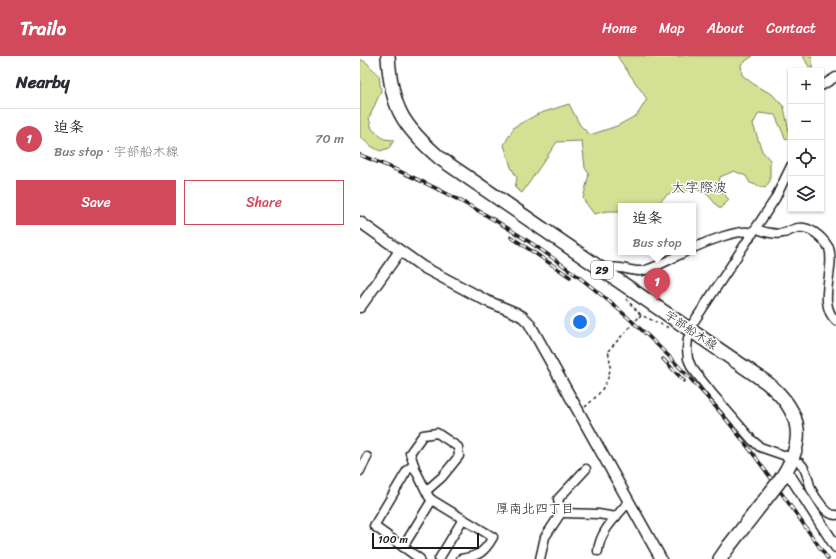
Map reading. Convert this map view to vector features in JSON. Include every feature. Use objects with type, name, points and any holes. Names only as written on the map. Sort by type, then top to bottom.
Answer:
[{"type":"main road","name":"宇部船木線","points":[[388,56],[390,86],[393,98],[412,132],[424,144],[448,163],[766,382],[783,397],[787,403],[795,418],[798,437],[795,454],[778,483],[720,559]]},
{"type":"street","points":[[824,84],[836,77]]},
{"type":"street","points":[[788,172],[775,199],[691,330],[688,338],[687,349],[688,359],[698,376],[752,440],[760,447],[789,457]]},
{"type":"street","points":[[360,222],[423,267],[448,281],[523,317],[529,323],[660,559]]},
{"type":"street","points":[[696,247],[714,239],[744,231],[759,230],[779,234],[802,227],[809,230],[818,235],[829,247],[834,261],[828,304],[832,317],[836,321]]},
{"type":"street","points":[[360,307],[400,251]]},
{"type":"street","points":[[605,272],[609,268],[617,267],[640,271],[648,269],[678,255]]},
{"type":"street","points":[[426,490],[442,477],[459,456],[458,447],[437,433],[423,435],[410,453],[426,490],[432,500],[493,537],[488,547],[483,551],[474,556],[461,559]]},
{"type":"street","points":[[360,471],[367,457]]},
{"type":"street","points":[[800,463],[805,470],[812,491],[822,506],[832,516],[836,516]]},
{"type":"street","points":[[414,464],[408,469],[374,526],[420,559]]},
{"type":"street","points":[[540,559],[545,537],[561,514],[558,500],[586,469]]},
{"type":"street","points":[[786,471],[836,546]]},
{"type":"street","points":[[403,547],[432,500]]},
{"type":"street","points":[[598,551],[599,542],[602,535],[629,501]]},
{"type":"street","points":[[561,514],[598,514],[616,517]]},
{"type":"street","points":[[439,559],[463,518]]},
{"type":"path","points":[[579,412],[597,397],[608,378],[610,364],[608,351],[641,314],[670,329]]},
{"type":"green space","points":[[617,56],[753,56],[741,64],[742,75],[756,86],[772,94],[784,107],[788,127],[788,138],[786,140],[775,115],[759,113],[753,124],[762,151],[770,160],[770,181],[765,188],[750,183],[746,176],[734,171],[720,177],[718,186],[729,200],[720,209],[707,194],[696,189],[668,194],[658,203],[618,203],[618,211],[607,211],[594,214],[583,199],[589,174],[585,168],[582,141],[557,142],[522,193],[515,188],[517,178],[511,167],[504,145],[514,127],[538,114],[569,104],[580,125],[590,135],[617,126],[637,115],[647,99]]},
{"type":"green space","points":[[803,56],[811,56],[813,68],[809,67]]},
{"type":"green space","points":[[360,59],[367,63],[379,76],[381,91],[369,118],[372,129],[384,139],[394,140],[389,148],[380,151],[360,137]]},
{"type":"railway","points":[[360,155],[410,176],[458,199],[504,226],[591,286],[670,357],[707,397],[739,435],[828,559]]},
{"type":"railway","points":[[511,237],[570,277]]},
{"type":"railway","points":[[663,359],[684,381]]},
{"type":"place","name":"迫条","points":[[657,301]]},
{"type":"district","name":"大字際波","points":[[699,187]]},
{"type":"district","name":"厚南北四丁目","points":[[535,508]]}]
